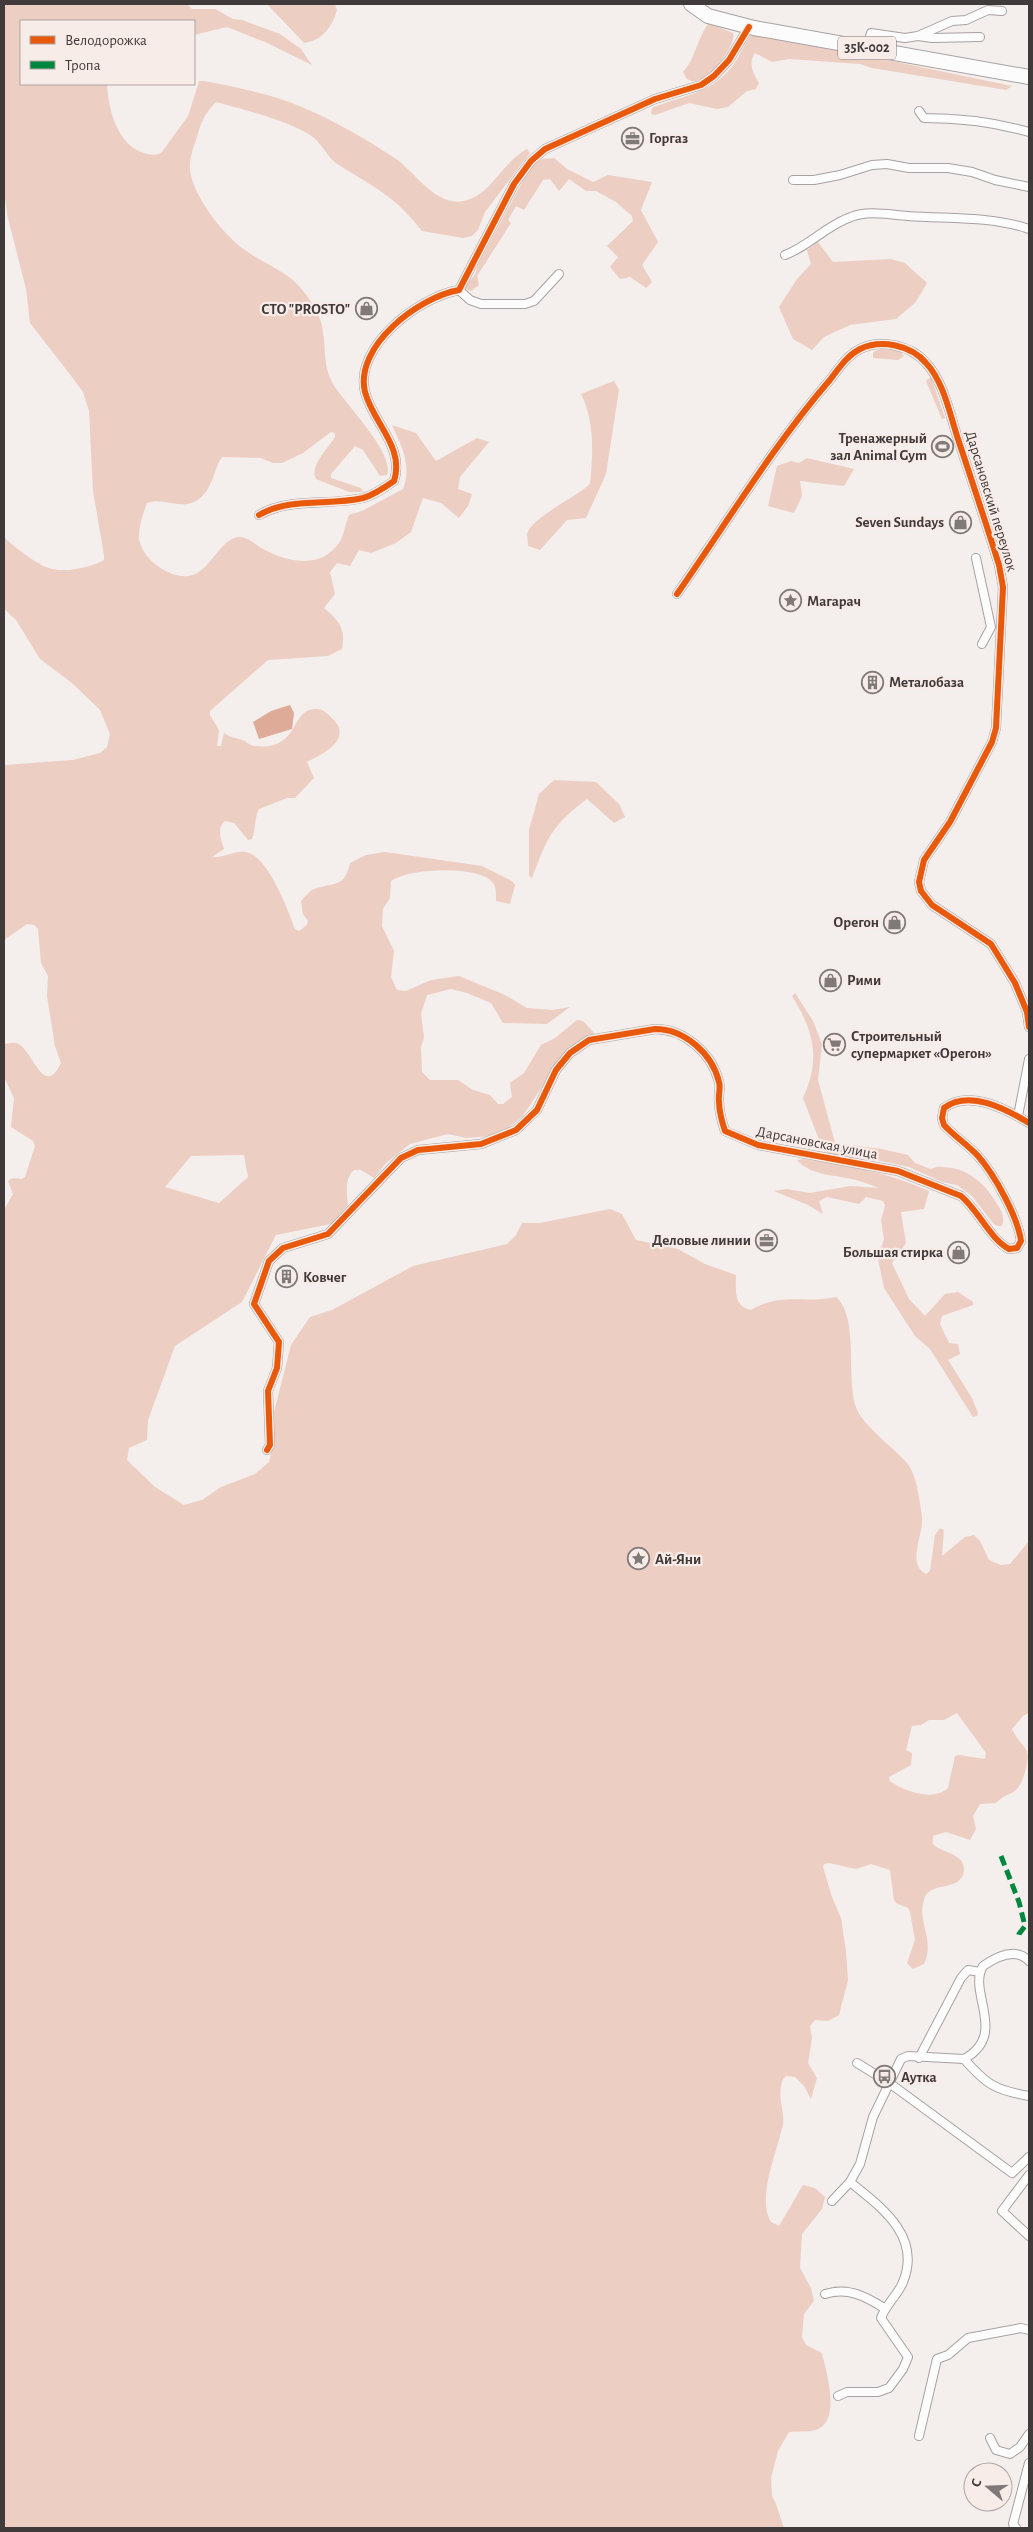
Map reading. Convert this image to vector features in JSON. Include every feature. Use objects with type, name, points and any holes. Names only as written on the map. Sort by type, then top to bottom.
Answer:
[{"type":"highway","points":[[691,4],[708,16],[751,28]]},
{"type":"highway","points":[[699,4],[722,15],[765,25],[868,42],[1029,75]]},
{"type":"highway","name":"35К-002","points":[[751,28],[1029,75]]},
{"type":"street","points":[[868,42],[871,34],[905,38],[918,36],[952,21],[966,20],[988,10],[1002,11]]},
{"type":"street","points":[[459,290],[514,184],[531,161],[546,149],[655,99],[701,85],[714,76],[729,60],[751,28]]},
{"type":"street","points":[[918,36],[932,38],[980,37]]},
{"type":"street","points":[[918,111],[924,118],[959,118],[995,122],[1029,132]]},
{"type":"street","points":[[793,180],[814,180],[840,175],[872,165],[887,164],[908,168],[948,168],[972,172],[995,180],[1029,187]]},
{"type":"street","points":[[785,255],[815,239],[838,222],[853,216],[878,214],[1002,222],[1029,229]]},
{"type":"street","points":[[459,290],[470,300],[481,304],[525,304],[534,301],[559,274]]},
{"type":"street","points":[[259,515],[271,508],[364,498],[394,481],[397,472],[396,458],[388,438],[370,407],[365,390],[366,369],[374,350],[388,331],[406,314],[447,292],[459,290]]},
{"type":"street","name":"Дарсановский переулок","points":[[677,594],[809,404],[847,358],[860,349],[881,343],[900,347],[916,354],[927,363],[938,379],[948,407],[999,565],[1003,587],[996,728],[992,742],[950,822],[924,860],[919,882],[921,891],[932,905],[991,944],[1015,983],[1027,1012],[1029,1027]]},
{"type":"street","points":[[976,558],[989,608],[991,627],[982,644]]},
{"type":"street","name":"Дарсановская улица","points":[[267,1450],[270,1445],[268,1391],[277,1368],[279,1342],[254,1304],[269,1261],[283,1248],[328,1234],[401,1158],[418,1150],[481,1144],[516,1130],[537,1110],[556,1070],[570,1053],[589,1040],[655,1028],[666,1029],[690,1039],[705,1055],[719,1082],[719,1102],[725,1132],[758,1145],[898,1171],[961,1196],[970,1203],[1001,1245],[1009,1249],[1017,1248],[1021,1241],[1020,1230],[993,1179],[978,1156],[944,1125],[942,1118],[944,1108],[954,1101],[971,1100],[993,1105],[1029,1122]]},
{"type":"street","points":[[1018,1116],[1029,1059]]},
{"type":"street","points":[[832,2201],[850,2182],[860,2164],[873,2117],[888,2082],[901,2059],[908,2056],[964,2059],[972,2054],[985,2035],[986,2018],[980,1972],[983,1966],[1001,1956],[1013,1954],[1024,1956],[1029,1961]]},
{"type":"street","points":[[920,2058],[961,1978],[968,1970],[980,1972]]},
{"type":"street","points":[[964,2059],[1002,2091],[1029,2096]]},
{"type":"street","points":[[857,2064],[888,2082],[1012,2173],[1029,2157]]},
{"type":"street","points":[[1029,2175],[1002,2211],[1029,2236]]},
{"type":"street","points":[[838,2396],[847,2392],[878,2392],[889,2388],[907,2362],[908,2357],[902,2346],[883,2324],[881,2318],[884,2308],[903,2282],[908,2264],[906,2239],[896,2223],[850,2182]]},
{"type":"street","points":[[825,2294],[846,2290],[869,2298],[884,2308]]},
{"type":"street","points":[[919,2436],[937,2360],[948,2355],[968,2338],[1020,2328],[1029,2330]]},
{"type":"street","points":[[990,2438],[996,2450],[1010,2454],[1029,2436]]},
{"type":"street","points":[[1016,2528],[1013,2524],[1029,2463]]},
{"type":"shaded area","points":[[4,4],[187,4],[192,9],[215,9],[233,19],[242,20],[280,34],[301,49],[312,65],[265,42],[227,27],[195,35],[195,20],[20,20],[20,85],[107,85],[109,104],[121,134],[135,149],[146,154],[156,155],[162,152],[188,116],[199,81],[267,95],[317,113],[396,159],[427,188],[444,199],[464,201],[474,198],[489,186],[518,155],[527,149],[530,153],[485,212],[478,230],[472,236],[463,238],[422,231],[403,209],[393,201],[335,162],[313,137],[304,131],[267,116],[216,102],[204,118],[193,149],[190,171],[197,192],[211,215],[236,243],[296,283],[314,306],[322,326],[326,365],[330,378],[339,393],[377,442],[384,454],[387,475],[380,476],[363,450],[355,446],[331,474],[331,478],[361,488],[363,492],[349,492],[316,479],[315,469],[317,463],[335,437],[335,433],[331,432],[303,453],[282,463],[273,463],[261,458],[223,457],[218,464],[210,485],[201,498],[188,504],[158,501],[147,503],[140,524],[139,537],[144,552],[150,559],[172,574],[189,576],[203,569],[226,543],[239,537],[249,540],[272,554],[293,560],[313,560],[322,557],[331,552],[339,543],[349,515],[362,511],[403,489],[406,480],[405,456],[392,425],[416,433],[436,461],[477,438],[489,442],[460,477],[458,489],[472,494],[468,506],[459,518],[441,503],[423,498],[411,532],[396,543],[371,553],[359,550],[350,566],[337,563],[330,572],[335,594],[324,608],[334,617],[342,630],[342,649],[328,656],[268,660],[210,711],[210,715],[219,730],[217,746],[221,746],[224,733],[253,746],[270,746],[280,742],[287,736],[302,715],[316,709],[323,711],[333,719],[340,733],[338,739],[328,750],[307,762],[314,778],[295,798],[287,798],[259,809],[252,839],[248,840],[234,823],[225,821],[220,830],[224,849],[212,857],[242,852],[254,856],[269,873],[282,897],[295,929],[299,931],[307,925],[308,921],[303,914],[301,901],[315,889],[335,884],[342,880],[348,871],[350,863],[366,855],[385,852],[482,866],[512,881],[515,885],[510,904],[496,901],[495,886],[492,881],[481,875],[469,872],[455,870],[425,871],[412,873],[391,881],[390,898],[383,909],[382,926],[394,951],[391,977],[397,990],[406,991],[431,980],[459,976],[505,995],[527,1008],[552,1010],[570,1007],[547,1024],[503,1023],[491,1003],[467,993],[451,989],[427,995],[421,1014],[424,1037],[421,1047],[422,1072],[430,1080],[458,1080],[473,1090],[490,1095],[498,1104],[503,1104],[512,1097],[510,1083],[524,1073],[541,1045],[555,1038],[577,1020],[583,1021],[595,1034],[568,1048],[522,1117],[503,1132],[492,1136],[466,1138],[448,1134],[410,1144],[386,1163],[374,1178],[361,1170],[354,1170],[351,1173],[347,1182],[348,1205],[331,1224],[276,1235],[242,1302],[175,1346],[148,1420],[147,1440],[129,1448],[127,1460],[155,1487],[184,1505],[202,1500],[221,1487],[255,1474],[269,1462],[274,1441],[272,1420],[291,1345],[310,1317],[332,1310],[413,1266],[507,1244],[516,1235],[522,1223],[540,1223],[610,1209],[622,1214],[636,1240],[678,1249],[705,1264],[736,1275],[738,1301],[745,1308],[751,1310],[773,1301],[836,1297],[843,1306],[850,1333],[853,1395],[859,1414],[907,1463],[916,1481],[922,1517],[916,1556],[920,1570],[926,1574],[930,1571],[935,1535],[940,1528],[944,1530],[942,1556],[965,1537],[974,1535],[980,1541],[989,1560],[1001,1565],[1010,1564],[1029,1541],[1029,1713],[1024,1715],[1012,1729],[1027,1752],[1025,1772],[1022,1782],[1016,1790],[996,1803],[980,1804],[973,1816],[976,1829],[970,1840],[946,1832],[933,1836],[933,1844],[961,1860],[964,1870],[962,1877],[958,1881],[934,1889],[925,1897],[922,1914],[928,1947],[924,1964],[913,1969],[907,1963],[915,1940],[910,1912],[908,1908],[896,1903],[894,1900],[890,1870],[871,1864],[856,1869],[829,1863],[824,1864],[823,1867],[841,1918],[848,1980],[839,2015],[828,2021],[815,2020],[810,2026],[812,2038],[808,2063],[817,2078],[811,2099],[804,2086],[795,2077],[786,2076],[783,2079],[780,2098],[783,2124],[767,2187],[766,2200],[767,2212],[771,2222],[779,2226],[803,2185],[815,2188],[825,2197],[822,2209],[802,2234],[800,2268],[811,2288],[814,2301],[804,2314],[802,2337],[806,2345],[822,2353],[830,2393],[830,2404],[826,2422],[820,2428],[817,2430],[789,2432],[778,2451],[771,2478],[772,2496],[784,2528],[4,2528],[4,1210],[13,1194],[8,1181],[13,1178],[22,1179],[25,1177],[35,1146],[33,1141],[11,1127],[14,1098],[4,1077],[4,1044],[16,1043],[22,1046],[43,1074],[49,1076],[55,1073],[61,1063],[55,1046],[47,996],[48,976],[41,963],[38,929],[34,925],[27,924],[4,940],[4,765],[73,760],[100,753],[107,747],[110,734],[100,710],[72,683],[40,659],[16,620],[4,609],[4,537],[30,558],[41,565],[53,569],[84,568],[104,560],[93,491],[89,411],[83,392],[30,323],[26,289],[7,214],[4,190]],"holes":[[[244,1155],[248,1177],[219,1203],[165,1187],[191,1156]],[[957,1713],[986,1753],[985,1759],[955,1756],[948,1788],[942,1792],[927,1795],[903,1788],[890,1781],[889,1777],[911,1765],[912,1753],[906,1750],[912,1726],[921,1725],[929,1720],[944,1720]]]},
{"type":"shaded area","points":[[267,4],[335,4],[337,10],[326,32],[316,39],[304,43]]},
{"type":"shaded area","points":[[709,23],[733,33],[731,45],[710,73],[697,81],[687,79],[683,72],[691,61]]},
{"type":"shaded area","points":[[753,32],[1012,86],[1006,90],[872,68],[860,64],[789,59],[772,62],[755,53],[752,60],[752,68],[759,83],[756,89],[747,91],[728,107],[717,109],[689,103],[655,115],[651,114],[652,108],[704,89],[723,77],[734,64]]},
{"type":"shaded area","points":[[554,158],[567,169],[593,182],[608,175],[652,182],[641,210],[658,242],[642,265],[652,282],[646,288],[630,277],[620,279],[610,267],[618,257],[607,246],[633,221],[632,216],[616,202],[596,191],[586,191],[569,179],[559,191],[550,179],[543,180],[524,210],[516,206],[508,220],[511,223],[477,276],[479,285],[471,291],[466,289],[465,285],[475,275],[478,265],[531,165],[542,159]]},
{"type":"shaded area","points":[[818,242],[833,262],[890,259],[905,263],[927,283],[915,303],[896,319],[850,325],[824,337],[812,350],[793,339],[779,307],[797,279],[811,264],[807,250]]},
{"type":"shaded area","points":[[881,349],[899,350],[904,356],[898,360],[873,358],[873,352]]},
{"type":"shaded area","points":[[931,377],[945,418],[942,419],[926,381]]},
{"type":"shaded area","points":[[614,381],[619,390],[606,474],[586,518],[567,520],[540,550],[528,546],[527,534],[537,521],[590,484],[592,462],[591,427],[586,404],[581,394]]},
{"type":"shaded area","points":[[807,458],[854,469],[844,486],[800,481],[802,496],[794,513],[768,506],[777,466],[791,461],[799,463]]},
{"type":"shaded area","points":[[290,705],[294,713],[292,729],[259,739],[253,722],[271,711]]},
{"type":"shaded area","points":[[554,780],[596,782],[619,804],[625,817],[614,823],[587,799],[575,808],[552,833],[532,878],[529,876],[529,830],[539,794]]},
{"type":"shaded area","points":[[795,993],[813,1021],[822,1044],[818,1080],[835,1143],[881,1149],[908,1155],[915,1163],[930,1169],[938,1167],[950,1168],[967,1173],[981,1183],[992,1196],[1002,1215],[1002,1226],[997,1226],[993,1223],[972,1196],[957,1185],[942,1182],[909,1167],[876,1160],[829,1154],[823,1150],[803,1098],[809,1084],[813,1058],[810,1033],[806,1021],[792,996]]},
{"type":"shaded area","points":[[803,1159],[868,1170],[899,1179],[929,1191],[924,1209],[901,1212],[906,1243],[892,1263],[909,1299],[925,1316],[945,1294],[958,1292],[973,1302],[973,1305],[942,1316],[940,1324],[949,1343],[958,1344],[960,1354],[948,1360],[972,1398],[978,1413],[977,1416],[973,1417],[930,1349],[915,1336],[884,1288],[878,1259],[884,1239],[881,1220],[885,1206],[883,1201],[866,1197],[859,1204],[827,1197],[819,1201],[823,1214],[808,1205],[774,1191],[787,1189],[810,1193],[850,1186],[879,1188],[856,1180],[809,1169],[797,1160]]},
{"type":"marked path","points":[[1001,1856],[1019,1902],[1025,1926],[1018,1939]]},
{"type":"cycle path","points":[[259,515],[283,506],[363,498],[394,481],[396,469],[392,446],[374,414],[365,392],[364,375],[369,358],[379,341],[393,326],[426,302],[459,290],[514,184],[531,161],[545,149],[655,99],[701,85],[714,76],[729,60],[749,27]]},
{"type":"cycle path","points":[[677,594],[789,432],[808,406],[851,355],[868,346],[886,344],[904,348],[920,357],[926,363],[946,399],[999,565],[1003,587],[996,728],[992,742],[950,822],[924,860],[919,882],[921,891],[932,905],[991,944],[1015,983],[1027,1012],[1029,1027]]},
{"type":"cycle path","points":[[267,1450],[270,1445],[268,1391],[277,1368],[279,1342],[254,1304],[269,1261],[283,1248],[328,1234],[401,1158],[418,1150],[481,1144],[516,1130],[537,1110],[556,1070],[570,1053],[589,1040],[655,1029],[676,1033],[695,1045],[710,1061],[720,1084],[720,1109],[725,1131],[758,1145],[898,1171],[961,1196],[996,1239],[1009,1249],[1017,1248],[1021,1241],[1015,1220],[998,1184],[974,1152],[944,1125],[942,1118],[944,1108],[965,1100],[999,1107],[1029,1123]]},
{"type":"place","name":"Горгаз","points":[[633,138]]},
{"type":"place","name":"СТО \"PROSTO\"","points":[[366,309]]},
{"type":"place","name":"Тренажерный зал Animal Gym","points":[[943,447]]},
{"type":"place","name":"Seven Sundays","points":[[960,522]]},
{"type":"place","name":"Магарач","points":[[791,601]]},
{"type":"place","name":"Металобаза","points":[[873,682]]},
{"type":"place","name":"Орегон","points":[[895,922]]},
{"type":"place","name":"Рими","points":[[831,980]]},
{"type":"place","name":"Строительный супермаркет «Орегон»","points":[[835,1045]]},
{"type":"place","name":"Деловые линии","points":[[767,1240]]},
{"type":"place","name":"Большая стирка","points":[[959,1252]]},
{"type":"place","name":"Ковчег","points":[[287,1277]]},
{"type":"place","name":"Ай-Яни","points":[[639,1559]]},
{"type":"place","name":"Аутка","points":[[885,2077]]}]
